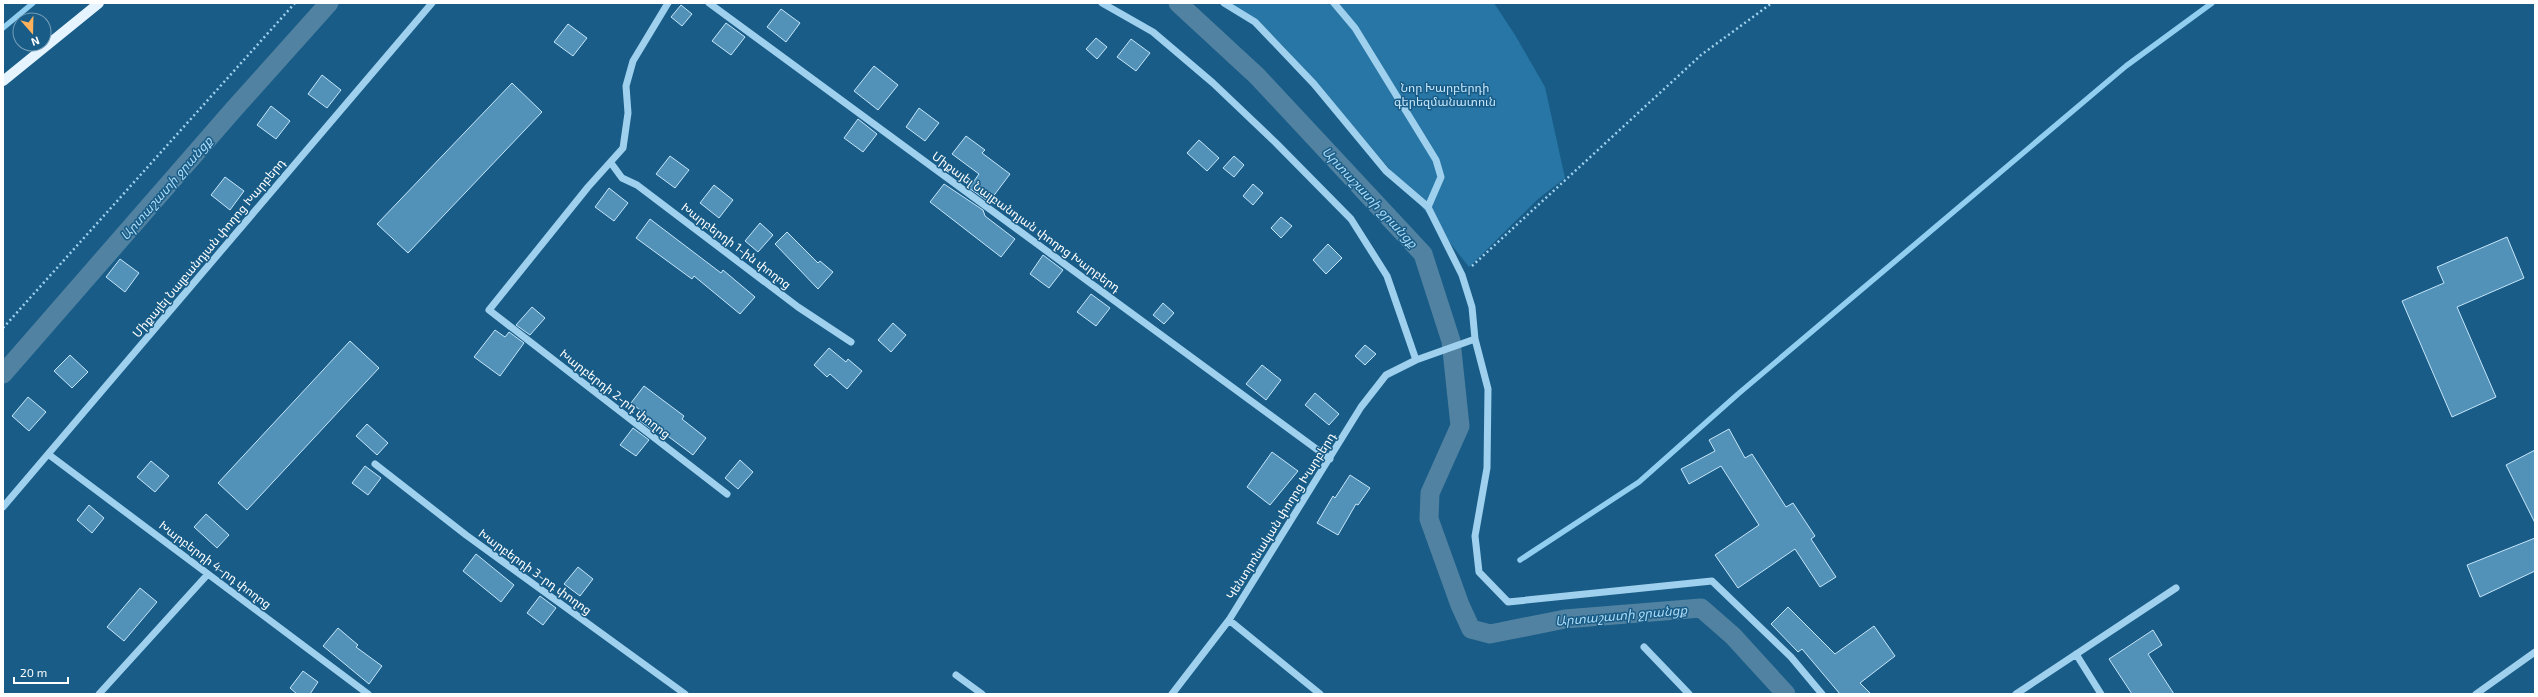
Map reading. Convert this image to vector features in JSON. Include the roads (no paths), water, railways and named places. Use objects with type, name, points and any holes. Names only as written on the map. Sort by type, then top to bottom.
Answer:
[{"type":"main road","points":[[3,81],[99,3]]},
{"type":"street","name":"Միքայել Նալբանդյան փողոց Խարբերդ","points":[[3,507],[432,3]]},
{"type":"street","points":[[611,163],[623,148],[628,113],[626,86],[633,61],[668,3]]},
{"type":"street","name":"Միքայել Նալբանդյան փողոց Խարբերդ","points":[[709,3],[1330,459]]},
{"type":"street","points":[[1102,3],[1153,32],[1213,83],[1276,143],[1351,219],[1387,276],[1416,360]]},
{"type":"street","points":[[1224,3],[1255,22],[1314,84],[1386,171],[1428,207],[1462,275],[1472,307],[1475,339],[1488,389],[1487,468],[1475,536],[1479,572],[1508,602],[1712,581],[1791,658],[1822,694]]},
{"type":"street","points":[[1334,3],[1355,28],[1436,160],[1441,177],[1428,207]]},
{"type":"street","name":"Խարբերդի 2-րդ փողոց","points":[[611,163],[588,187],[489,310],[727,494]]},
{"type":"street","name":"Խարբերդի 1-ին փողոց","points":[[611,163],[622,178],[637,185],[798,307],[851,342]]},
{"type":"street","name":"Կենտրոնական փողոց Խարբերդ","points":[[1172,694],[1229,620],[1361,407],[1386,375],[1416,360],[1475,339]]},
{"type":"street","name":"Խարբերդի 4-րդ փողոց","points":[[48,454],[368,694]]},
{"type":"street","name":"Խարբերդի 3-րդ փողոց","points":[[375,464],[466,534],[685,694]]},
{"type":"street","points":[[99,694],[208,574]]},
{"type":"street","points":[[2016,694],[2176,588]]},
{"type":"street","points":[[1229,620],[1320,694]]},
{"type":"street","points":[[1644,647],[1689,694]]},
{"type":"street","points":[[2476,694],[2535,652]]},
{"type":"street","points":[[2076,654],[2102,694]]},
{"type":"street","points":[[956,675],[982,694]]},
{"type":"waterway","points":[[3,28],[33,3]]},
{"type":"waterway","name":"Արտաշատի ջրանցք","points":[[3,374],[234,109],[329,3]]},
{"type":"waterway","name":"Արտաշատի ջրանցք","points":[[1178,3],[1257,76],[1423,254],[1451,341],[1460,426],[1430,493],[1429,519],[1460,605],[1471,629],[1490,634],[1565,619],[1701,608],[1733,636],[1786,694]]},
{"type":"waterway","points":[[1520,560],[1639,482],[1738,394],[2126,66],[2212,3]]},
{"type":"park label","name":"Նոր Խարբերդի գերեզմանատուն","points":[[1445,95]]}]
